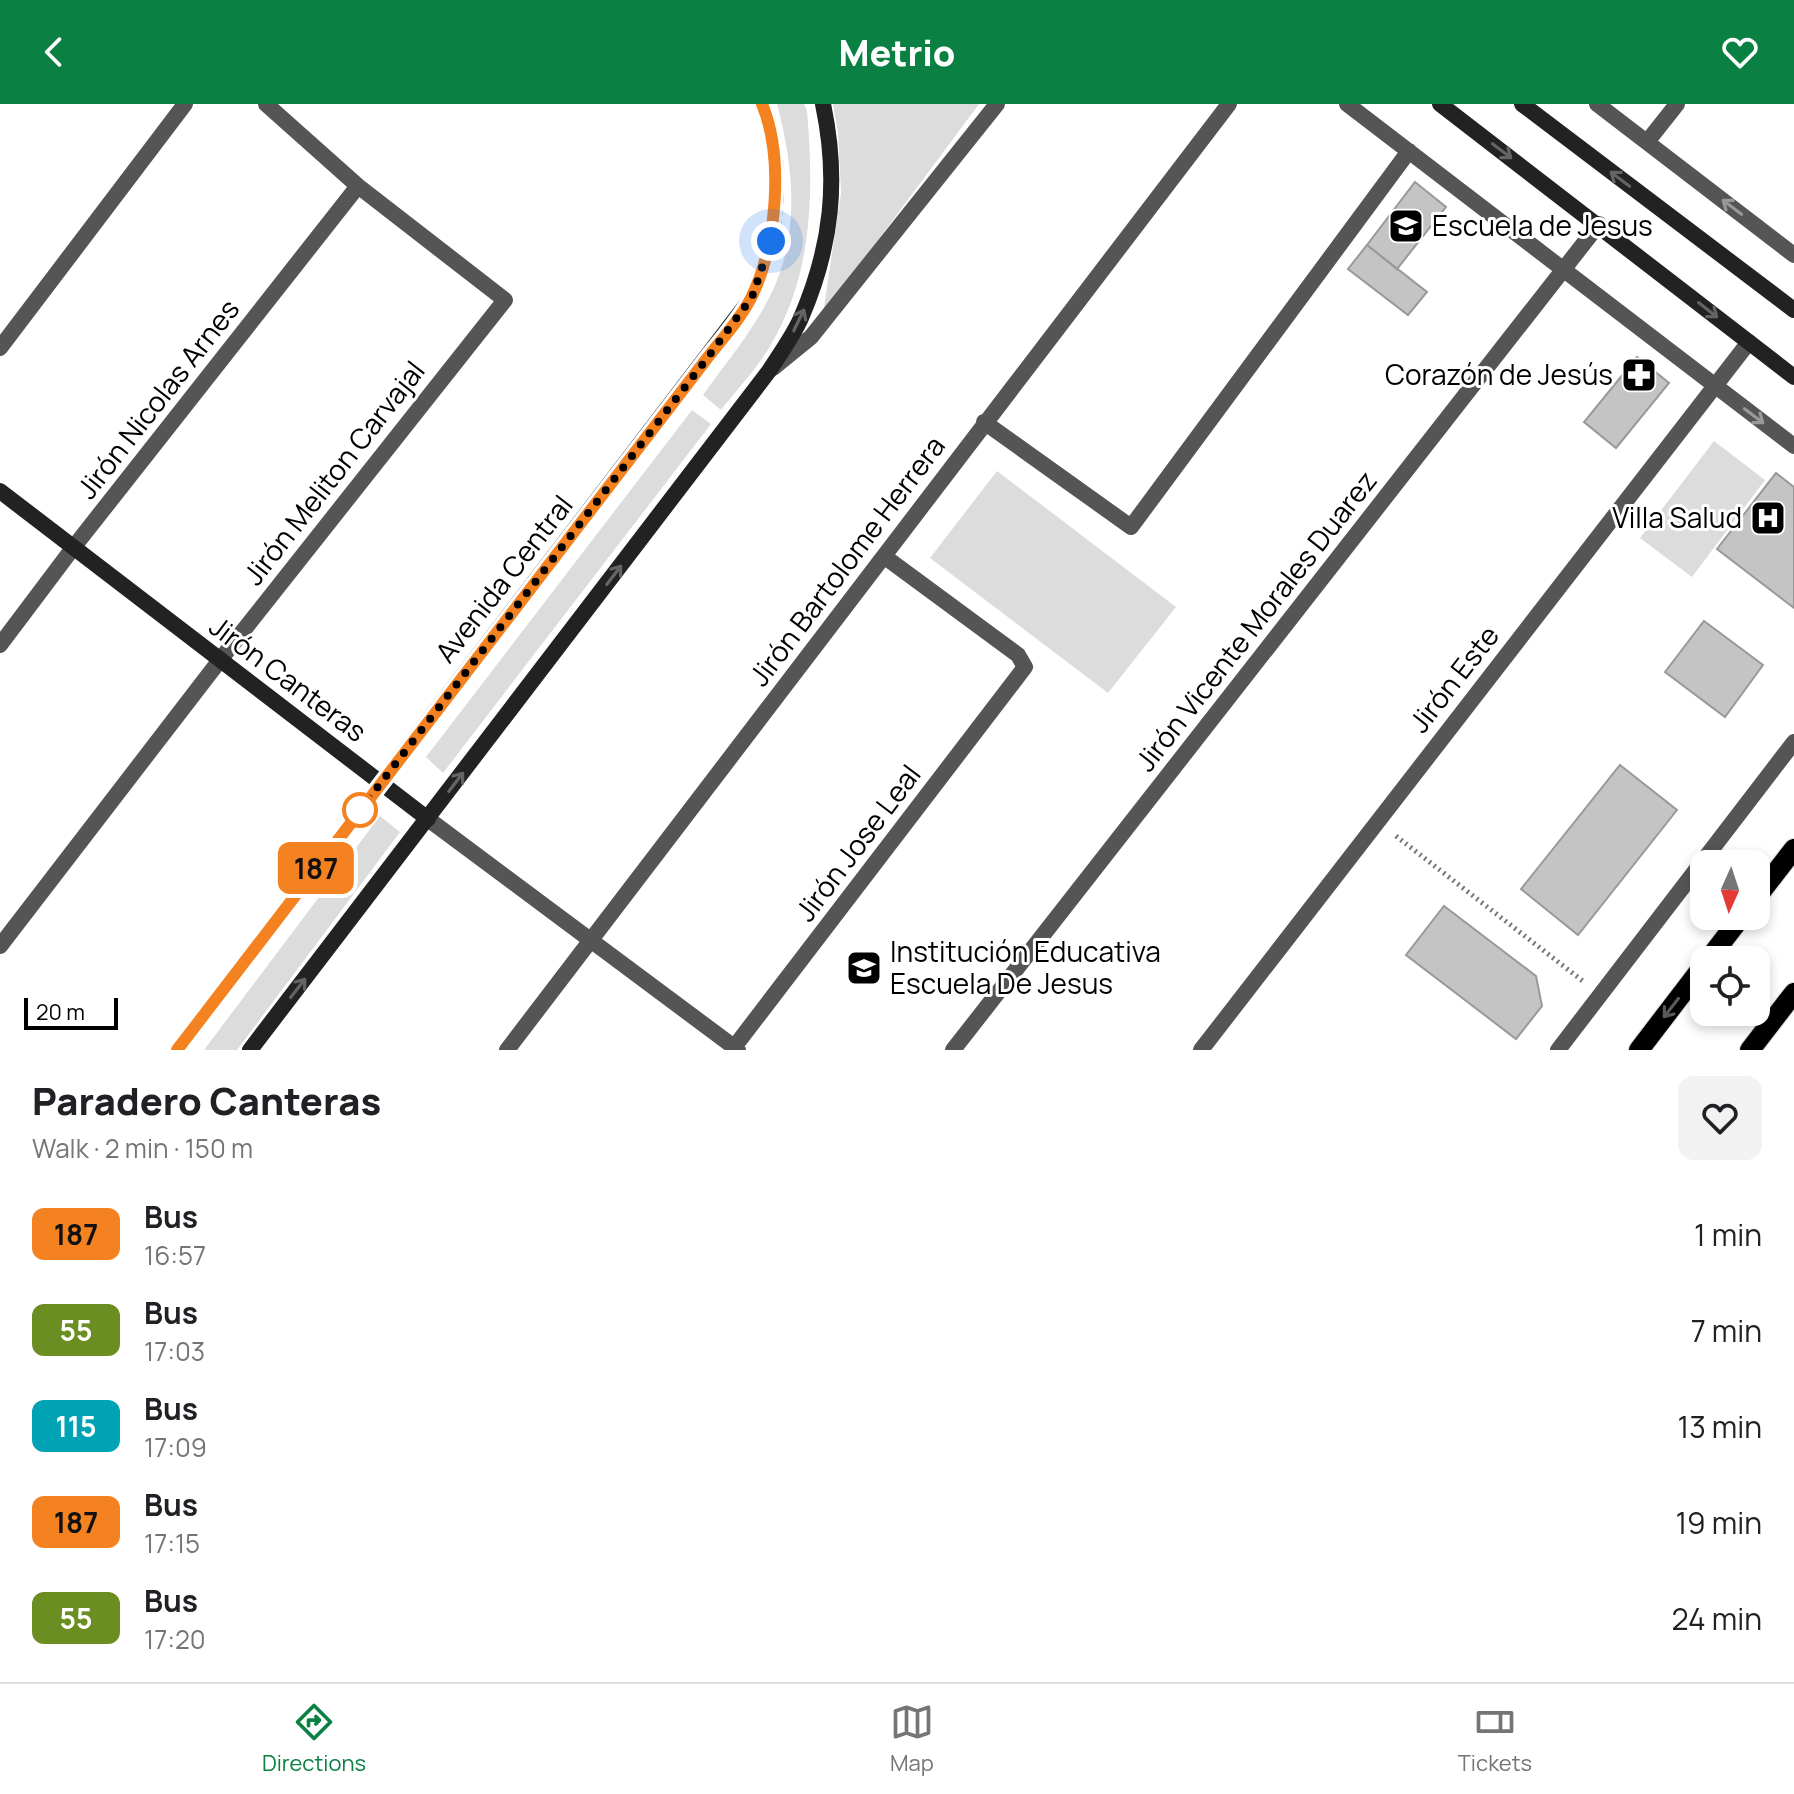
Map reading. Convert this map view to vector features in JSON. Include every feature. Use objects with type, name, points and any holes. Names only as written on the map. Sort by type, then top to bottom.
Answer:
[{"type":"main road","name":"Avenida Central","points":[[177,1050],[752,297],[771,241],[776,177],[762,104]]},
{"type":"main road","points":[[250,1050],[769,371],[800,320],[821,265],[833,206],[831,147],[823,104]]},
{"type":"main road","points":[[1440,104],[1794,377]]},
{"type":"main road","points":[[1522,104],[1794,310]]},
{"type":"main road","name":"Jirón Canteras","points":[[0,491],[428,819]]},
{"type":"main road","points":[[1770,880],[1794,849]]},
{"type":"main road","points":[[1719,946],[1731,930]]},
{"type":"main road","points":[[1639,1050],[1690,983]]},
{"type":"main road","points":[[1750,1050],[1794,993]]},
{"type":"street","points":[[0,348],[185,104]]},
{"type":"street","points":[[266,104],[358,186]]},
{"type":"street","points":[[769,371],[811,337],[997,104]]},
{"type":"street","name":"Jirón Bartolome Herrera","points":[[507,1050],[1229,104]]},
{"type":"street","points":[[1347,104],[1794,446]]},
{"type":"street","points":[[1597,104],[1794,255]]},
{"type":"street","points":[[1647,142],[1677,104]]},
{"type":"street","points":[[984,422],[1131,527],[1409,151]]},
{"type":"street","name":"Jirón Meliton Carvajal","points":[[0,946],[220,660],[505,300],[358,186]]},
{"type":"street","name":"Jirón Nicolas Arnes","points":[[0,645],[358,186]]},
{"type":"street","name":"Jirón Vicente Morales Duarez","points":[[953,1050],[1599,224]]},
{"type":"street","name":"Jirón Este","points":[[1201,1050],[1749,342]]},
{"type":"street","name":"Jirón Jose Leal","points":[[735,1049],[1025,667],[1018,655],[885,557]]},
{"type":"street","points":[[1558,1050],[1794,742]]},
{"type":"street","name":"Jirón Canteras","points":[[428,819],[735,1049]]},
{"type":"path","points":[[1376,821],[1600,994]]},
{"type":"shaded area","points":[[777,104],[804,104],[807,111],[810,202],[802,262],[795,291],[770,346],[721,410],[703,395],[762,311],[779,275],[786,251],[790,227],[790,178]]},
{"type":"shaded area","points":[[833,104],[979,104],[823,314],[841,193]]},
{"type":"shaded area","points":[[692,410],[711,424],[443,773],[426,757]]},
{"type":"shaded area","points":[[1714,441],[1765,480],[1692,577],[1640,538]]},
{"type":"shaded area","points":[[997,471],[1176,607],[1108,693],[930,558]]},
{"type":"shaded area","points":[[380,816],[400,832],[237,1050],[204,1050]]},
{"type":"building","name":"Escuela de Jesus","points":[[1415,182],[1446,207],[1397,269],[1367,245]]},
{"type":"building","points":[[1367,245],[1427,292],[1408,315],[1348,269]]},
{"type":"building","points":[[1637,357],[1669,383],[1616,448],[1584,422]]},
{"type":"building","name":"Villa Salud","points":[[1776,473],[1794,487],[1794,608],[1717,549]]},
{"type":"building","points":[[1704,621],[1763,665],[1725,717],[1665,672]]},
{"type":"building","points":[[1620,765],[1677,810],[1578,935],[1521,889]]},
{"type":"building","points":[[1444,906],[1536,976],[1542,1006],[1516,1039],[1406,955]]},
{"type":"bus line","name":"187","points":[[177,1050],[752,297],[771,241],[776,177],[762,104]]},
{"type":"place","name":"Escuela de Jesus","points":[[1406,226]]},
{"type":"place","name":"Corazón de Jesús","points":[[1639,375]]},
{"type":"place","name":"Villa Salud","points":[[1768,518]]},
{"type":"place","name":"Institución Educativa Escuela De Jesus","points":[[864,968]]},
{"type":"route","points":[[360,810],[752,297],[771,241]]}]
